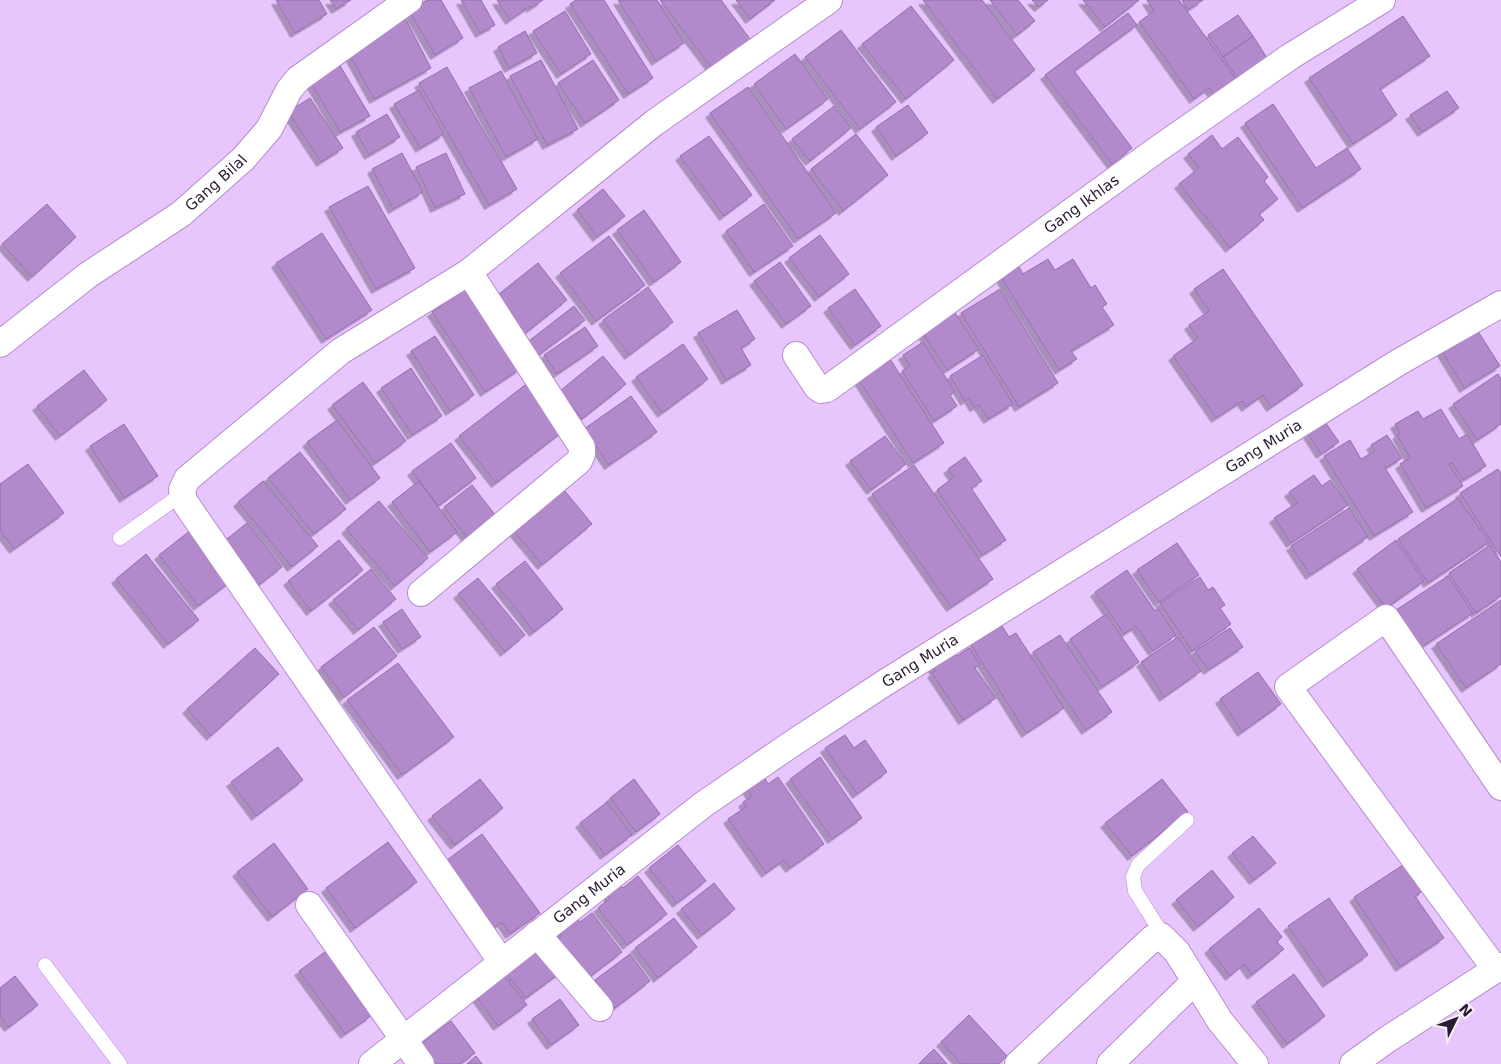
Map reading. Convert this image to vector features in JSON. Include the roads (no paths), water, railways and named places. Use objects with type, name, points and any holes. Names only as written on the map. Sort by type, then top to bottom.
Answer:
[{"type":"street","name":"Gang Bilal","points":[[0,344],[88,275],[181,214],[243,159],[269,128],[289,90],[298,79],[409,0]]},
{"type":"street","points":[[501,961],[189,509],[184,501],[182,490],[187,479],[341,351],[469,272],[654,124],[829,0]]},
{"type":"street","name":"Gang Ikhlas","points":[[796,355],[816,387],[821,390],[827,389],[1155,151],[1291,56],[1382,0]]},
{"type":"street","points":[[422,593],[579,461],[583,450],[469,272]]},
{"type":"street","name":"Gang Muria","points":[[372,1064],[501,961],[704,804],[883,684],[1399,362],[1501,304]]},
{"type":"street","points":[[1353,1064],[1388,1039],[1498,968],[1288,687],[1386,618],[1501,787]]},
{"type":"street","points":[[309,905],[421,1064]]},
{"type":"street","points":[[537,934],[600,1008]]},
{"type":"street","points":[[1018,1064],[1153,938],[1161,936],[1177,952],[1220,1021],[1255,1064]]},
{"type":"street","points":[[1110,1064],[1195,981]]},
{"type":"lane","points":[[120,538],[182,494]]},
{"type":"lane","points":[[1164,938],[1135,891],[1133,877],[1138,865],[1187,820]]},
{"type":"lane","points":[[45,965],[120,1064]]}]
